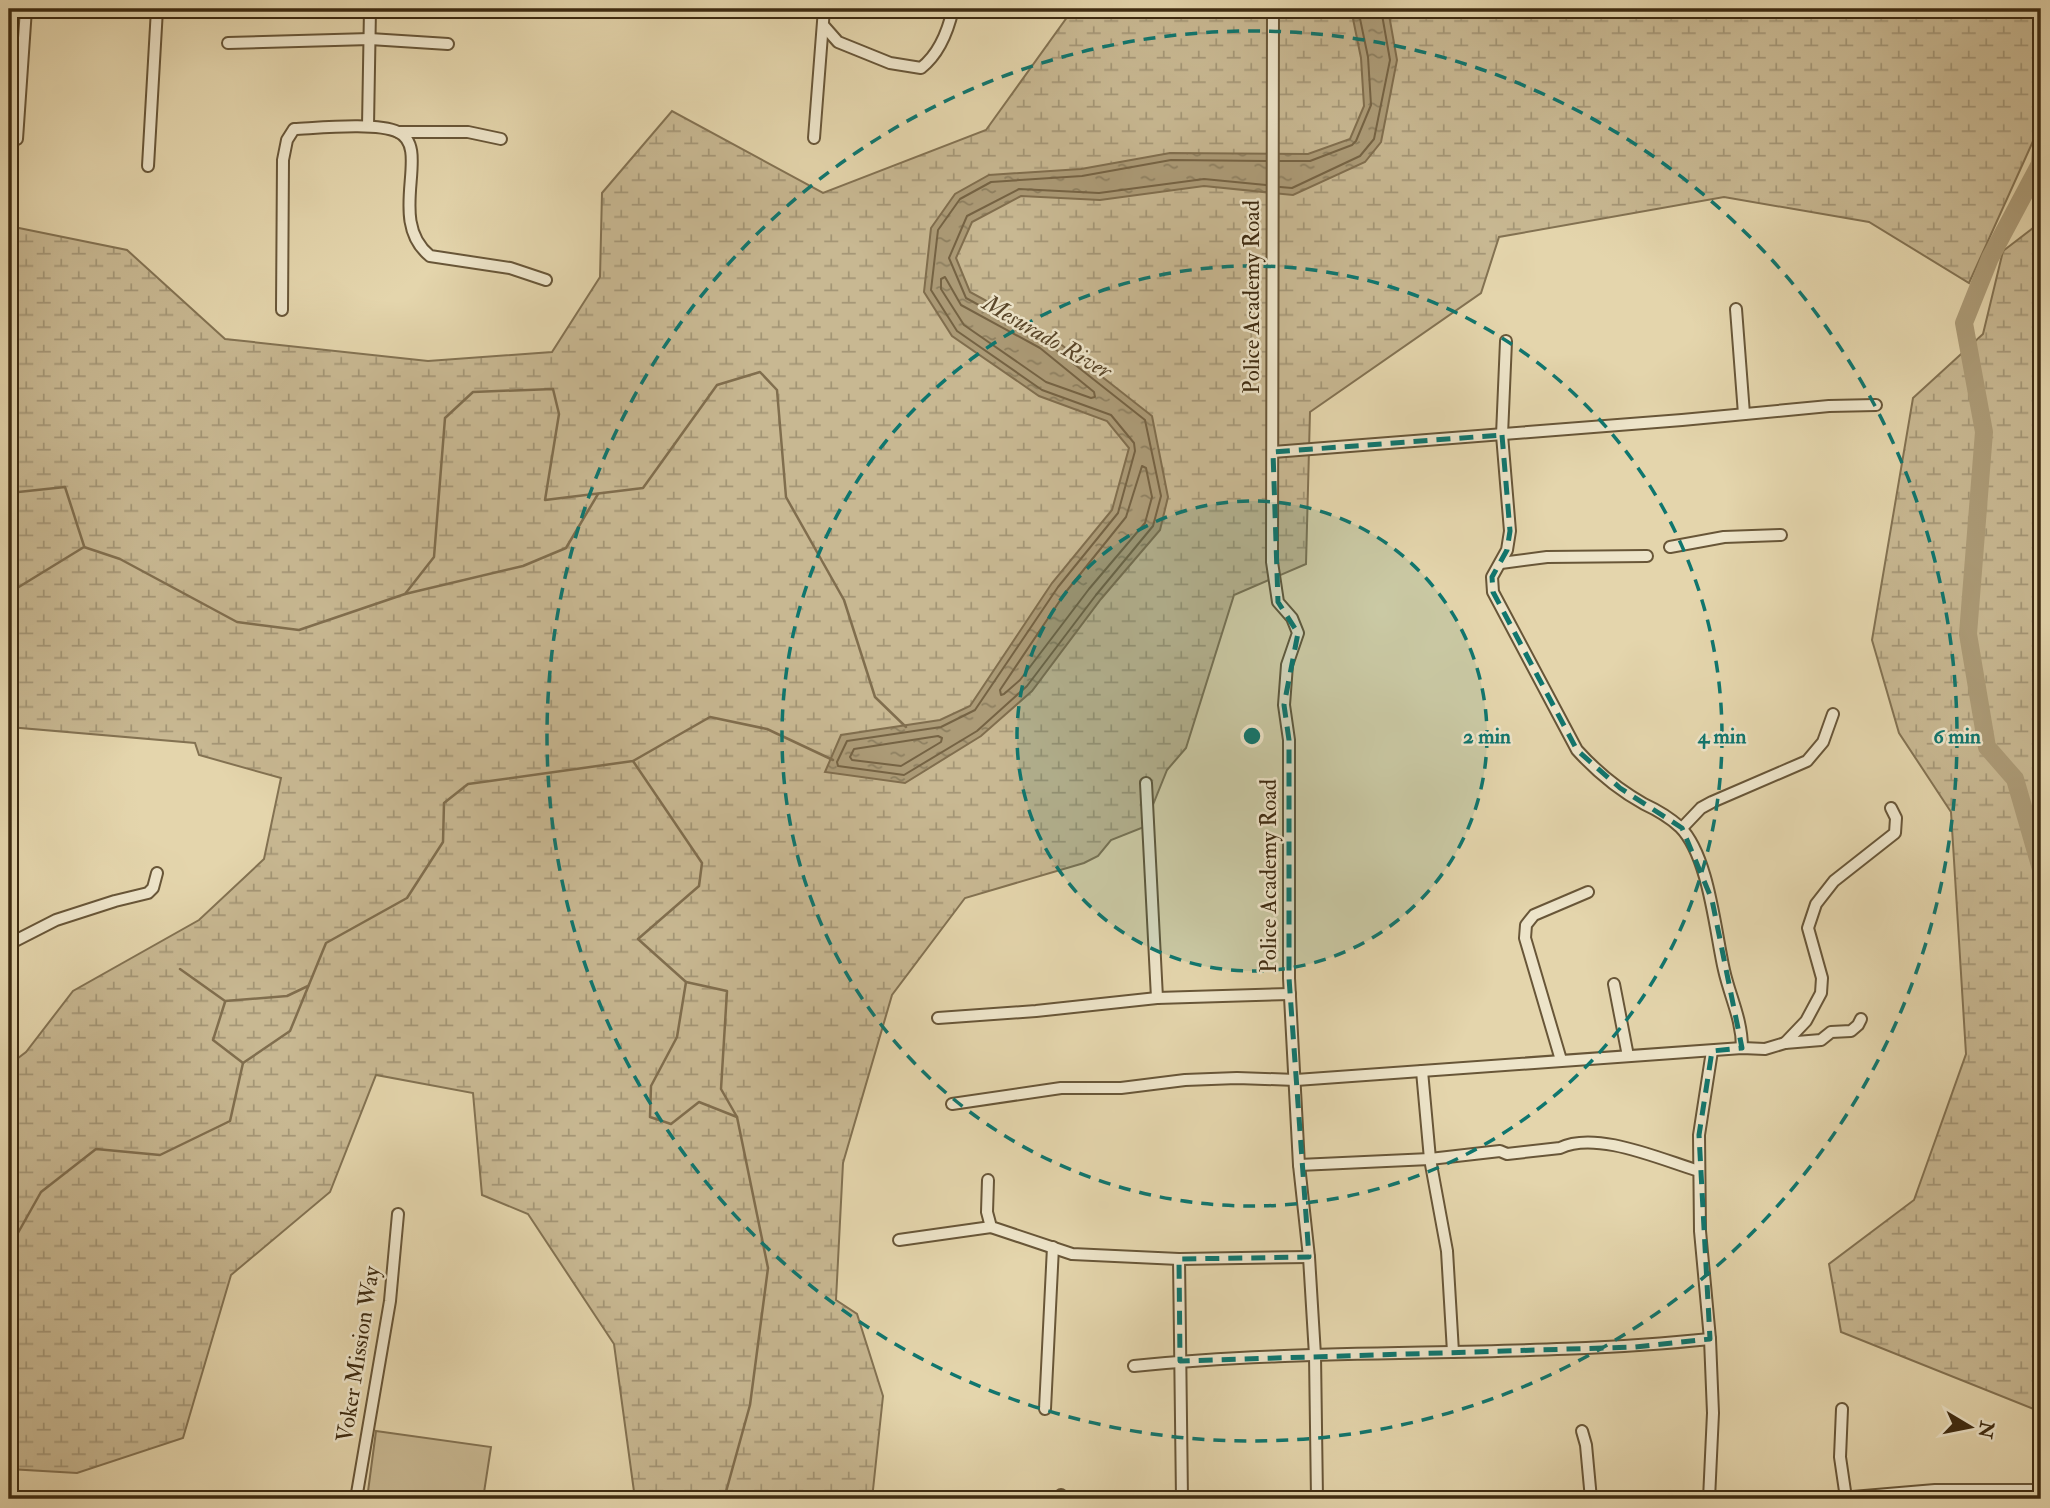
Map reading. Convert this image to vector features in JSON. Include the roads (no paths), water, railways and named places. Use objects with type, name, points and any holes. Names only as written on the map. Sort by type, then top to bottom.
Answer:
[{"type":"street","points":[[17,139],[26,9]]},
{"type":"street","points":[[148,166],[157,9]]},
{"type":"street","points":[[368,126],[370,9]]},
{"type":"street","points":[[814,138],[824,9]]},
{"type":"street","points":[[823,25],[838,42],[890,63],[921,68],[934,58],[950,23],[953,9]]},
{"type":"street","name":"Police Academy Road","points":[[1273,9],[1272,562],[1278,602],[1292,618],[1298,633],[1287,666],[1284,705],[1290,740],[1290,994],[1299,1165],[1309,1257],[1315,1355],[1317,1499]]},
{"type":"street","points":[[228,43],[370,39],[448,44]]},
{"type":"street","points":[[282,310],[283,160],[286,140],[294,129],[368,126],[398,132],[468,132],[501,139]]},
{"type":"street","points":[[398,132],[411,145],[413,159],[409,213],[419,247],[430,256],[510,268],[546,280]]},
{"type":"street","points":[[1736,309],[1744,414]]},
{"type":"street","points":[[1506,341],[1502,435],[1510,531],[1507,550],[1492,577],[1493,592],[1577,750],[1593,767],[1620,788],[1657,809],[1682,828],[1699,860],[1712,900],[1724,969],[1742,1031],[1741,1048]]},
{"type":"street","points":[[1273,452],[1829,406],[1876,405]]},
{"type":"street","points":[[1670,547],[1724,537],[1781,535]]},
{"type":"street","points":[[1501,563],[1547,557],[1647,556]]},
{"type":"street","points":[[1682,828],[1701,808],[1712,802],[1807,761],[1823,742],[1833,714]]},
{"type":"street","points":[[1146,783],[1157,998]]},
{"type":"street","points":[[1785,1043],[1806,1021],[1821,993],[1822,978],[1808,928],[1816,904],[1834,881],[1895,833],[1896,818],[1891,808]]},
{"type":"street","points":[[9,944],[56,920],[148,893],[153,888],[157,873]]},
{"type":"street","points":[[1561,1060],[1525,938],[1526,925],[1541,911],[1588,892]]},
{"type":"street","points":[[1614,984],[1628,1056]]},
{"type":"street","points":[[938,1018],[1157,998],[1290,994]]},
{"type":"street","points":[[952,1104],[1061,1088],[1121,1088],[1185,1080],[1237,1078],[1296,1080],[1741,1048],[1765,1049],[1785,1043],[1821,1040],[1831,1032],[1852,1031],[1861,1019]]},
{"type":"street","points":[[1709,1499],[1713,1413],[1710,1339],[1700,1231],[1699,1135],[1712,1051]]},
{"type":"street","points":[[1422,1071],[1430,1159],[1447,1251],[1453,1352]]},
{"type":"street","points":[[1299,1165],[1430,1159],[1500,1151],[1507,1154],[1595,1141],[1699,1171]]},
{"type":"street","points":[[988,1180],[986,1212],[991,1227]]},
{"type":"street","name":"Voker Mission Way","points":[[356,1499],[390,1301],[398,1214]]},
{"type":"street","points":[[899,1240],[991,1227],[1072,1254],[1179,1259],[1309,1257]]},
{"type":"street","points":[[1045,1409],[1053,1247]]},
{"type":"street","points":[[1179,1259],[1182,1499]]},
{"type":"street","points":[[1134,1366],[1180,1361],[1315,1355],[1635,1347],[1710,1339]]},
{"type":"street","points":[[1842,1409],[1840,1457],[1846,1497]]},
{"type":"street","points":[[1582,1431],[1586,1445],[1591,1499]]},
{"type":"street","points":[[1829,1499],[1935,1490],[2041,1490]]},
{"type":"water","name":"Mesurado River","points":[[1351,9],[1388,9],[1397,60],[1381,142],[1365,162],[1293,195],[1204,186],[1100,200],[1021,196],[972,222],[956,258],[970,292],[1049,335],[1152,416],[1168,497],[1160,530],[1101,599],[1032,691],[981,736],[905,783],[825,772],[841,735],[940,720],[970,706],[1052,583],[1112,510],[1129,448],[1107,421],[1039,396],[952,336],[924,292],[931,228],[955,194],[989,175],[1081,169],[1170,153],[1308,154],[1350,139],[1364,106],[1361,58]]},
{"type":"waterway","points":[[2041,147],[2040,164],[1990,258],[1964,323],[1984,432],[1968,634],[1987,747],[2015,779],[2041,869]]},
{"type":"waterway","points":[[9,593],[84,547],[120,559],[237,622],[299,630],[405,594],[434,557],[445,418],[473,392],[553,389],[559,414],[545,500],[643,488],[717,385],[760,372],[777,390],[786,497],[844,600],[875,697],[906,727]]},
{"type":"waterway","points":[[9,493],[65,487],[84,546]]},
{"type":"waterway","points":[[405,594],[523,566],[566,548],[598,494]]},
{"type":"waterway","points":[[9,1242],[14,1240],[41,1192],[96,1149],[160,1155],[230,1121],[243,1063],[290,1031],[326,943],[407,898],[443,842],[444,803],[468,784],[633,761],[710,717],[767,729],[833,760]]},
{"type":"waterway","points":[[633,761],[702,863],[699,886],[638,939],[686,982],[727,991],[721,1089],[737,1117],[768,1268],[750,1405],[724,1499]]},
{"type":"waterway","points":[[180,969],[225,1001],[287,996],[308,986]]},
{"type":"waterway","points":[[686,982],[677,1037],[651,1086],[650,1117],[671,1124],[699,1102],[737,1117]]},
{"type":"waterway","points":[[225,1002],[213,1040],[243,1063]]}]
